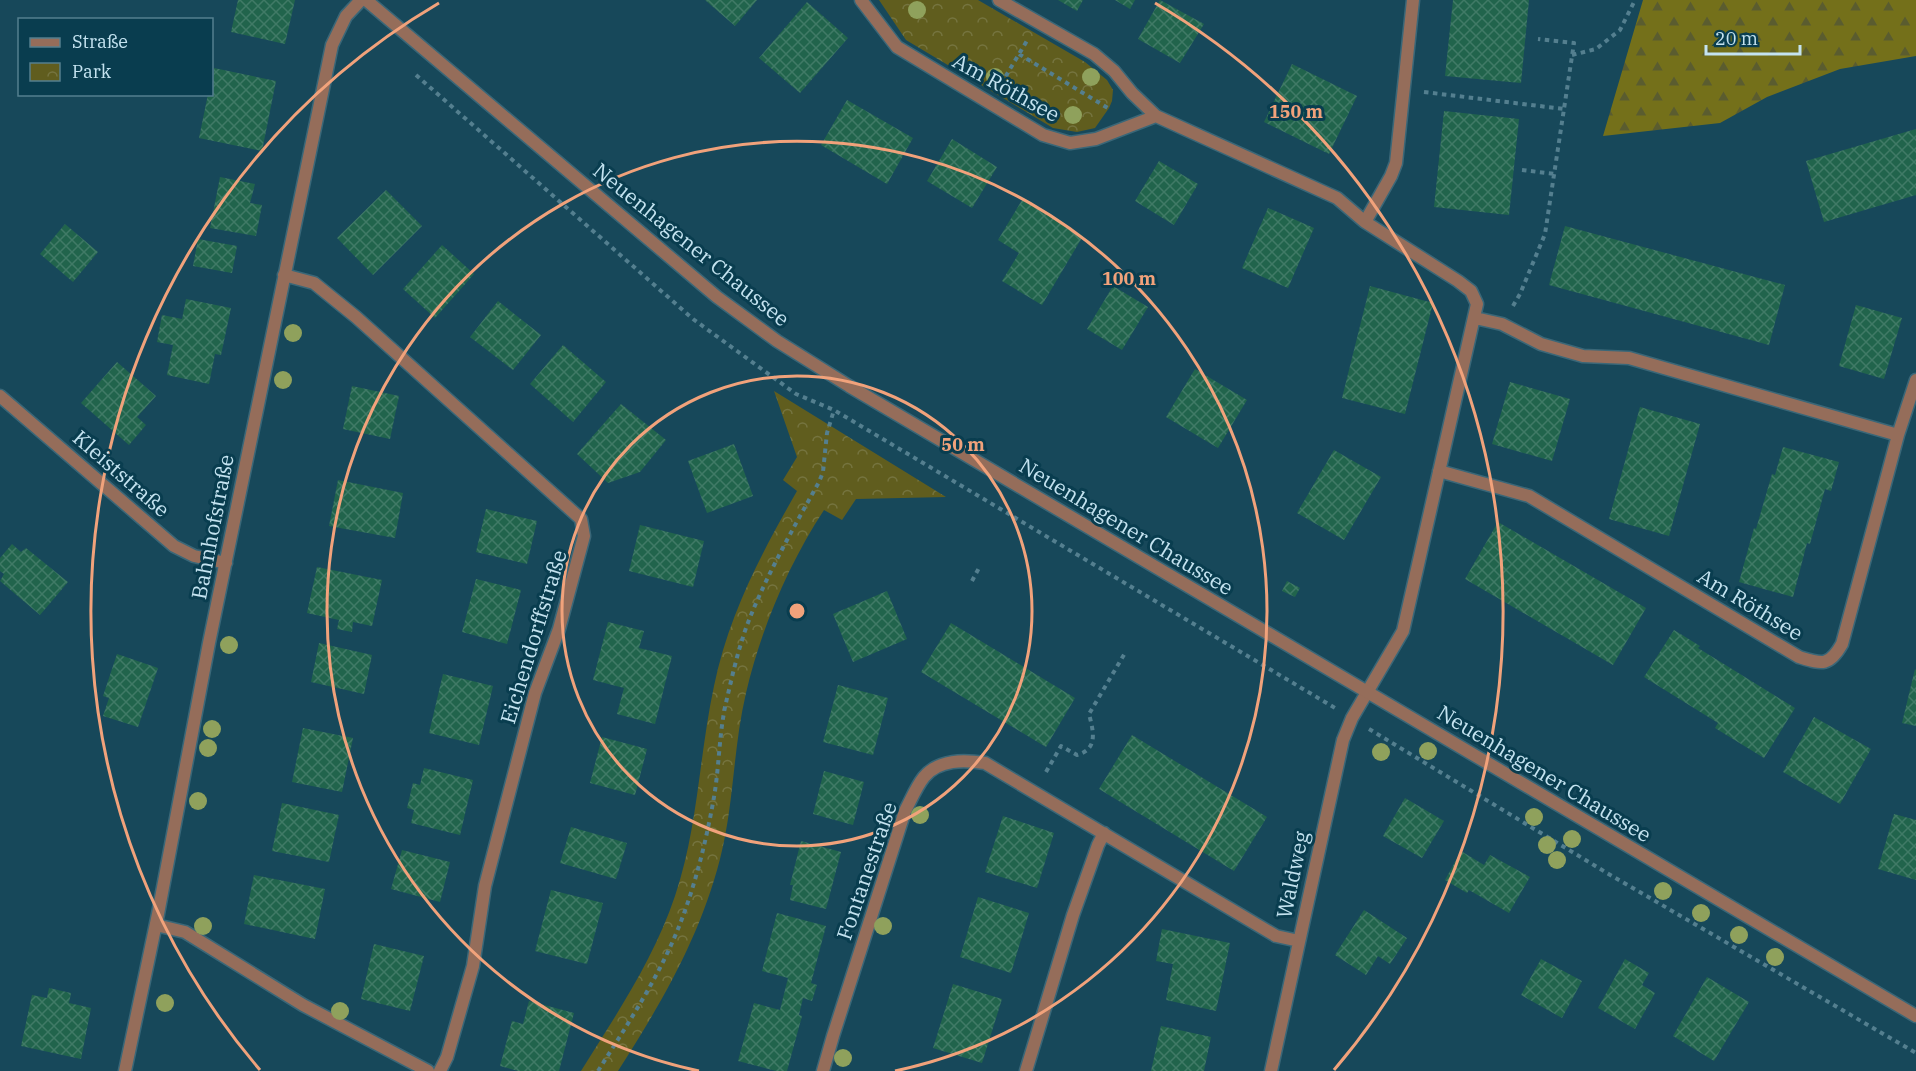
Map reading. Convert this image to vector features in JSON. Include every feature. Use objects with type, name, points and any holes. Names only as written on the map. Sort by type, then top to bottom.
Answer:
[{"type":"street","name":"Bahnhofstraße","points":[[125,1071],[332,45],[346,16],[361,0]]},
{"type":"street","name":"Neuenhagener Chaussee","points":[[366,0],[717,297],[777,341],[849,386],[1916,1016]]},
{"type":"street","name":"Am Röthsee","points":[[861,0],[897,47],[1043,135],[1070,142],[1096,139],[1156,116]]},
{"type":"street","points":[[999,0],[1094,54],[1114,71],[1132,93],[1156,116],[1337,198],[1365,222],[1471,291],[1477,304],[1403,631],[1367,692]]},
{"type":"street","points":[[1365,222],[1396,163],[1413,0]]},
{"type":"street","name":"Eichendorffstraße","points":[[284,275],[314,283],[356,317],[581,519],[584,536],[559,629],[535,693],[485,886],[473,966],[447,1057],[440,1071]]},
{"type":"street","points":[[1474,318],[1502,324],[1541,344],[1583,356],[1629,358],[1898,435]]},
{"type":"street","name":"Am Röthsee","points":[[1439,471],[1529,496],[1799,657],[1817,663],[1828,662],[1842,644],[1898,435],[1916,380]]},
{"type":"street","name":"Kleiststraße","points":[[0,396],[174,546],[194,556],[226,563]]},
{"type":"street","name":"Waldweg","points":[[1271,1071],[1342,740],[1367,692]]},
{"type":"street","name":"Fontanestraße","points":[[823,1071],[905,811],[924,776],[943,765],[963,759],[985,763],[1276,936],[1299,941]]},
{"type":"street","points":[[1026,1071],[1073,915],[1104,833]]},
{"type":"street","points":[[156,925],[185,932],[303,1005],[428,1071]]},
{"type":"path","points":[[1572,55],[1596,49],[1620,30],[1635,0]]},
{"type":"path","points":[[990,103],[1038,23]]},
{"type":"path","points":[[1502,324],[1520,294],[1545,234],[1574,44],[1538,39]]},
{"type":"path","points":[[1019,54],[1133,124]]},
{"type":"path","points":[[1403,90],[1564,109]]},
{"type":"path","points":[[1522,170],[1555,174]]},
{"type":"path","points":[[598,1071],[631,1020],[667,954],[683,917],[700,863],[714,797],[724,709],[738,657],[751,616],[823,472],[827,433],[834,410]]},
{"type":"path","points":[[972,581],[980,566]]},
{"type":"path","points":[[1046,772],[1061,746],[1077,754],[1084,753],[1090,748],[1094,739],[1089,714],[1125,653]]},
{"type":"green space","points":[[879,0],[978,0],[1085,62],[1107,80],[1113,90],[1109,108],[1095,128],[1077,132],[1053,128],[906,40]]},
{"type":"green space","points":[[1643,0],[1916,0],[1916,56],[1840,69],[1767,97],[1720,123],[1603,136]]},
{"type":"green space","points":[[774,391],[946,497],[856,499],[842,520],[824,510],[787,575],[759,645],[738,735],[725,839],[702,916],[664,995],[618,1071],[581,1071],[645,964],[675,896],[689,844],[709,712],[720,660],[737,609],[771,538],[797,491],[783,480],[797,457]]},
{"type":"building","points":[[238,0],[295,0],[285,44],[231,32]]},
{"type":"building","points":[[705,0],[757,0],[735,26]]},
{"type":"building","points":[[1058,0],[1083,0],[1077,11]]},
{"type":"building","points":[[1115,0],[1135,0],[1130,9]]},
{"type":"building","points":[[1160,0],[1204,24],[1180,63],[1138,39]]},
{"type":"building","points":[[1453,0],[1529,0],[1521,83],[1445,76]]},
{"type":"building","points":[[807,2],[848,38],[800,93],[759,58]]},
{"type":"building","points":[[1292,64],[1357,96],[1329,154],[1264,122]]},
{"type":"building","points":[[214,68],[276,81],[262,151],[199,138],[208,96],[213,96]]},
{"type":"building","points":[[847,100],[913,138],[887,184],[821,145]]},
{"type":"building","points":[[1444,111],[1519,119],[1509,215],[1434,207]]},
{"type":"building","points":[[1916,129],[1916,195],[1824,222],[1806,161]]},
{"type":"building","points":[[952,139],[997,167],[972,208],[927,181]]},
{"type":"building","points":[[1159,161],[1198,184],[1174,225],[1135,201]]},
{"type":"building","points":[[220,177],[255,184],[250,203],[262,205],[256,236],[210,228]]},
{"type":"building","points":[[386,190],[422,226],[373,275],[337,238]]},
{"type":"building","points":[[1022,200],[1083,236],[1042,305],[1002,281],[1019,253],[998,240]]},
{"type":"building","points":[[1268,208],[1314,228],[1288,288],[1242,268]]},
{"type":"building","points":[[65,224],[98,252],[73,282],[40,254]]},
{"type":"building","points":[[1565,226],[1785,285],[1769,345],[1549,285]]},
{"type":"building","points":[[198,239],[237,246],[232,273],[193,266]]},
{"type":"building","points":[[442,245],[474,274],[435,318],[403,289]]},
{"type":"building","points":[[1113,286],[1148,307],[1122,350],[1087,329]]},
{"type":"building","points":[[1370,286],[1433,303],[1405,414],[1342,398]]},
{"type":"building","points":[[186,299],[231,308],[221,355],[215,354],[209,384],[167,375],[173,345],[157,342],[162,315],[182,319]]},
{"type":"building","points":[[498,301],[541,335],[513,370],[470,337]]},
{"type":"building","points":[[1856,305],[1902,318],[1884,379],[1839,366]]},
{"type":"building","points":[[563,345],[606,382],[573,422],[530,384]]},
{"type":"building","points":[[117,362],[156,396],[137,417],[146,425],[129,445],[81,403]]},
{"type":"building","points":[[1195,369],[1247,400],[1218,448],[1166,417]]},
{"type":"building","points":[[1510,382],[1570,399],[1552,461],[1492,444]]},
{"type":"building","points":[[352,386],[399,396],[390,439],[343,429]]},
{"type":"building","points":[[621,404],[666,440],[640,472],[608,483],[577,454]]},
{"type":"building","points":[[1640,407],[1700,424],[1669,536],[1609,519]]},
{"type":"building","points":[[734,444],[753,496],[707,513],[688,461]]},
{"type":"building","points":[[1783,447],[1839,462],[1831,491],[1825,489],[1810,544],[1807,543],[1793,597],[1739,582],[1754,528],[1756,529],[1772,474],[1775,475]]},
{"type":"building","points":[[1334,450],[1381,477],[1344,540],[1297,513]]},
{"type":"building","points":[[338,480],[403,493],[395,538],[329,526]]},
{"type":"building","points":[[486,509],[537,521],[527,564],[476,552]]},
{"type":"building","points":[[1498,522],[1646,608],[1613,665],[1465,579]]},
{"type":"building","points":[[640,525],[704,541],[693,587],[629,571]]},
{"type":"building","points":[[12,544],[21,552],[26,548],[68,582],[40,615],[0,581],[4,574],[0,571],[0,558]]},
{"type":"building","points":[[317,567],[382,580],[372,626],[353,622],[352,632],[337,629],[339,620],[307,613]]},
{"type":"building","points":[[476,579],[521,590],[507,644],[462,632]]},
{"type":"building","points":[[1287,581],[1300,588],[1295,597],[1282,591]]},
{"type":"building","points":[[887,591],[907,639],[853,662],[833,614]]},
{"type":"building","points":[[608,622],[644,631],[639,648],[672,656],[655,724],[617,714],[624,688],[593,680]]},
{"type":"building","points":[[951,623],[1075,698],[1046,747],[921,672]]},
{"type":"building","points":[[1674,630],[1700,646],[1698,648],[1795,708],[1764,758],[1715,728],[1718,723],[1644,677]]},
{"type":"building","points":[[319,643],[372,655],[364,694],[311,682]]},
{"type":"building","points":[[117,654],[158,668],[138,727],[103,716],[109,698],[103,696]]},
{"type":"building","points":[[1916,670],[1916,726],[1902,723]]},
{"type":"building","points":[[443,674],[493,686],[479,745],[429,733]]},
{"type":"building","points":[[838,685],[888,698],[873,755],[823,742]]},
{"type":"building","points":[[1814,717],[1871,749],[1840,804],[1783,772]]},
{"type":"building","points":[[303,728],[353,738],[342,792],[292,782]]},
{"type":"building","points":[[1132,735],[1267,817],[1234,871],[1099,789]]},
{"type":"building","points":[[602,737],[647,749],[635,795],[590,783]]},
{"type":"building","points":[[424,768],[473,780],[460,835],[411,823],[414,810],[407,808],[413,783],[420,785]]},
{"type":"building","points":[[824,771],[864,782],[853,825],[813,814]]},
{"type":"building","points":[[1405,798],[1444,821],[1422,858],[1383,836]]},
{"type":"building","points":[[282,803],[339,815],[329,862],[272,851]]},
{"type":"building","points":[[1894,814],[1916,820],[1916,880],[1878,869]]},
{"type":"building","points":[[1003,816],[1054,833],[1037,888],[985,872]]},
{"type":"building","points":[[571,827],[627,843],[616,879],[560,863]]},
{"type":"building","points":[[801,841],[841,852],[826,909],[790,900],[793,885],[790,885]]},
{"type":"building","points":[[402,850],[450,862],[440,902],[391,889]]},
{"type":"building","points":[[1461,851],[1484,865],[1490,855],[1530,877],[1509,913],[1469,890],[1467,893],[1445,880]]},
{"type":"building","points":[[254,875],[325,889],[315,939],[244,924]]},
{"type":"building","points":[[551,890],[603,903],[587,964],[535,951]]},
{"type":"building","points":[[978,897],[1029,913],[1011,973],[960,957]]},
{"type":"building","points":[[1364,910],[1407,938],[1390,964],[1378,956],[1366,975],[1335,955]]},
{"type":"building","points":[[777,913],[826,926],[811,983],[817,985],[812,1001],[803,998],[799,1015],[802,1016],[787,1071],[776,1071],[738,1061],[754,1003],[780,1010],[788,978],[762,971]]},
{"type":"building","points":[[1162,929],[1230,943],[1216,1011],[1166,1000],[1173,964],[1156,961]]},
{"type":"building","points":[[374,944],[424,956],[410,1011],[361,999]]},
{"type":"building","points":[[1541,959],[1582,981],[1562,1018],[1521,995]]},
{"type":"building","points":[[1625,959],[1649,973],[1642,985],[1655,993],[1635,1029],[1598,1008]]},
{"type":"building","points":[[1707,977],[1749,1002],[1714,1061],[1673,1036]]},
{"type":"building","points":[[953,984],[1002,999],[982,1063],[933,1048]]},
{"type":"building","points":[[49,988],[71,993],[69,1003],[91,1008],[81,1059],[21,1046],[32,995],[47,998]]},
{"type":"building","points":[[529,1001],[574,1013],[559,1071],[518,1071],[500,1066],[512,1021],[523,1024]]},
{"type":"building","points":[[1161,1026],[1211,1037],[1204,1071],[1151,1071]]}]
